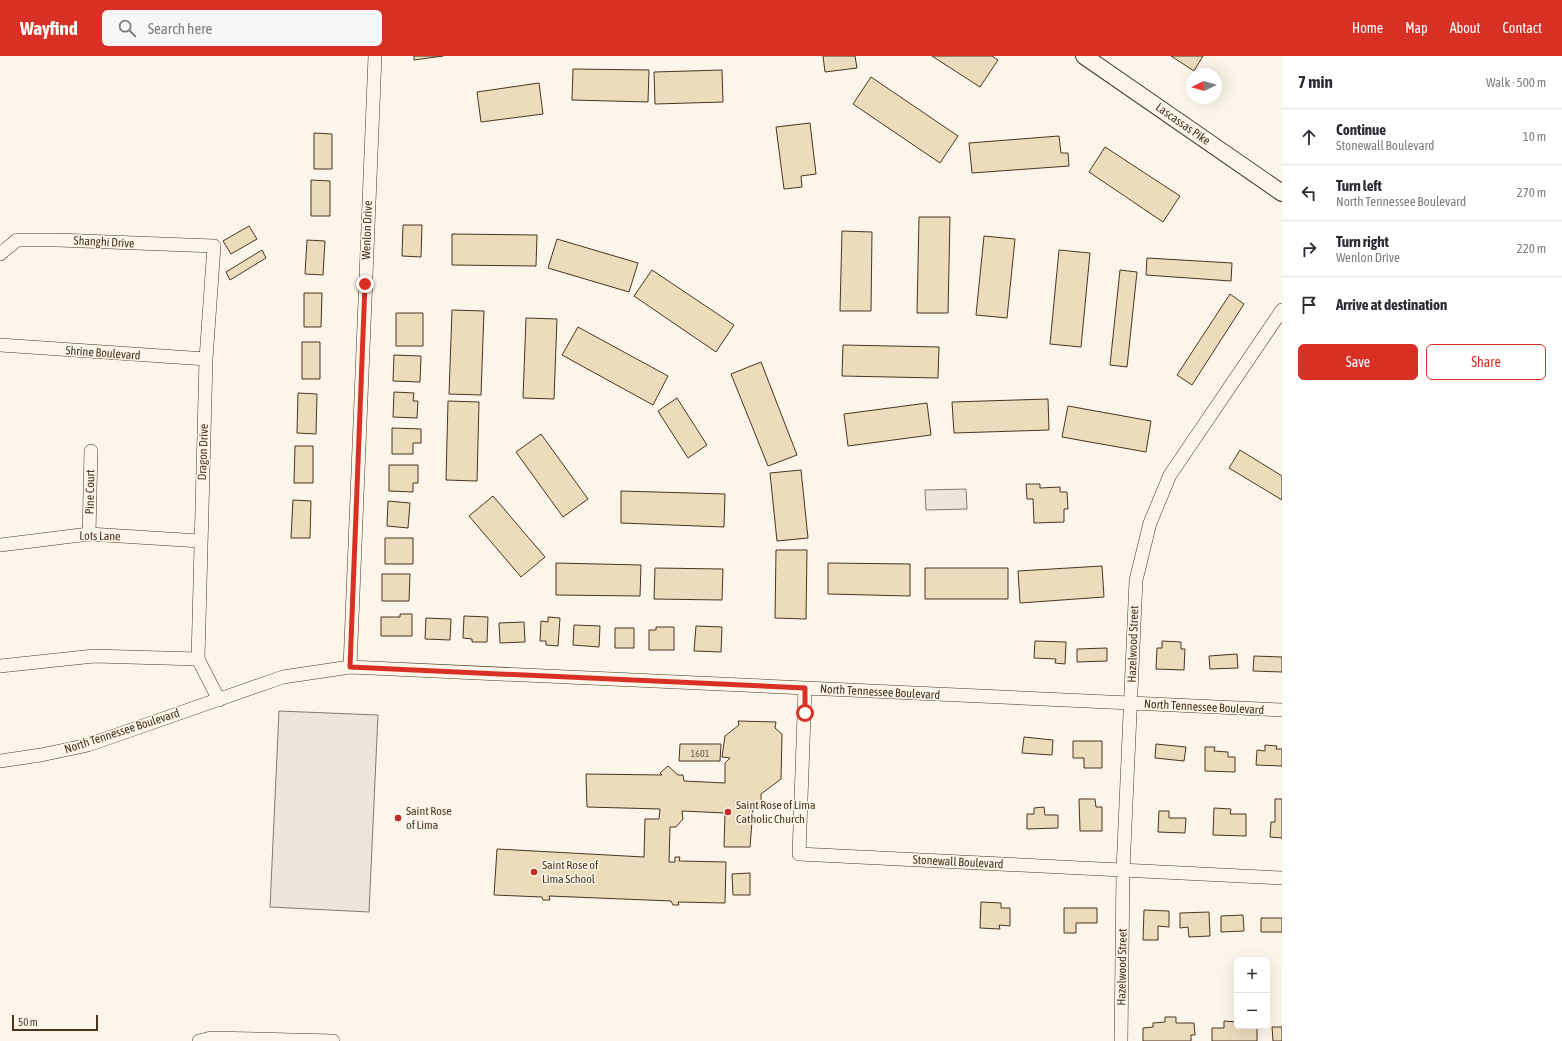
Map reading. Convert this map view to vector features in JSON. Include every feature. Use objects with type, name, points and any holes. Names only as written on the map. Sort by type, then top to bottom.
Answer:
[{"type":"main road","name":"Lascassas Pike","points":[[1084,56],[1282,193]]},
{"type":"street","name":"Wenlon Drive","points":[[350,667],[375,56]]},
{"type":"street","name":"Shanghi Drive","points":[[0,254],[17,240],[214,246]]},
{"type":"street","name":"Dragon Drive","points":[[198,658],[206,359],[214,246]]},
{"type":"street","name":"Hazelwood Street","points":[[1121,1041],[1123,870],[1136,580],[1150,523],[1170,475],[1282,310]]},
{"type":"street","name":"Shrine Boulevard","points":[[0,346],[154,357],[206,359]]},
{"type":"street","name":"Pine Court","points":[[88,534],[91,451]]},
{"type":"street","name":"Lots Lane","points":[[0,545],[88,534],[200,542]]},
{"type":"street","points":[[0,666],[94,656],[198,658],[219,700]]},
{"type":"street","name":"North Tennessee Boulevard","points":[[0,761],[41,756],[88,744],[283,677],[350,667],[1282,710]]},
{"type":"street","name":"Stonewall Boulevard","points":[[805,688],[799,854],[1282,878]]},
{"type":"street","points":[[199,1041],[211,1038],[333,1041]]},
{"type":"shaded area","points":[[966,489],[967,509],[926,510],[925,490]]},
{"type":"shaded area","points":[[279,711],[378,715],[369,912],[270,907]]},
{"type":"building","points":[[414,56],[443,56],[414,60]]},
{"type":"building","points":[[823,56],[855,56],[857,68],[825,72]]},
{"type":"building","points":[[932,56],[992,56],[998,60],[980,87]]},
{"type":"building","points":[[1171,56],[1203,56],[1196,68],[1189,68]]},
{"type":"building","points":[[573,69],[649,70],[648,102],[572,100]]},
{"type":"building","points":[[722,70],[723,102],[655,104],[654,72]]},
{"type":"building","points":[[871,77],[958,136],[940,163],[853,104]]},
{"type":"building","points":[[539,83],[543,114],[481,122],[477,92]]},
{"type":"building","points":[[810,123],[816,174],[801,176],[802,187],[784,189],[776,127]]},
{"type":"building","points":[[314,133],[332,134],[332,169],[314,169]]},
{"type":"building","points":[[1059,136],[1061,153],[1068,153],[1069,166],[972,173],[969,143]]},
{"type":"building","points":[[1105,147],[1180,196],[1163,222],[1089,172]]},
{"type":"building","points":[[311,180],[330,181],[330,216],[311,216]]},
{"type":"building","points":[[919,217],[950,217],[948,313],[917,313]]},
{"type":"building","points":[[403,225],[422,225],[421,257],[402,256]]},
{"type":"building","points":[[249,226],[257,239],[231,254],[223,241]]},
{"type":"building","points":[[842,231],[872,232],[871,311],[840,311]]},
{"type":"building","points":[[452,234],[537,235],[536,266],[452,265]]},
{"type":"building","points":[[984,236],[1015,239],[1007,318],[976,315]]},
{"type":"building","points":[[557,239],[638,263],[629,292],[548,268]]},
{"type":"building","points":[[307,240],[325,241],[323,275],[305,274]]},
{"type":"building","points":[[262,250],[266,258],[230,280],[226,272]]},
{"type":"building","points":[[1059,250],[1090,253],[1081,347],[1050,344]]},
{"type":"building","points":[[1147,258],[1232,263],[1231,281],[1146,275]]},
{"type":"building","points":[[652,270],[734,325],[716,352],[634,296]]},
{"type":"building","points":[[1120,270],[1137,272],[1127,367],[1110,365]]},
{"type":"building","points":[[304,293],[322,293],[321,327],[304,327]]},
{"type":"building","points":[[1230,294],[1244,304],[1192,385],[1177,375]]},
{"type":"building","points":[[452,310],[484,311],[481,395],[449,394]]},
{"type":"building","points":[[396,313],[423,313],[423,346],[396,346]]},
{"type":"building","points":[[526,318],[557,319],[554,399],[523,398]]},
{"type":"building","points":[[578,327],[668,376],[653,405],[562,355]]},
{"type":"building","points":[[302,342],[320,342],[320,379],[302,379]]},
{"type":"building","points":[[843,345],[939,347],[938,378],[842,376]]},
{"type":"building","points":[[394,355],[421,356],[420,382],[393,381]]},
{"type":"building","points":[[761,362],[797,455],[768,466],[731,374]]},
{"type":"building","points":[[394,392],[414,393],[413,401],[418,401],[417,418],[393,417]]},
{"type":"building","points":[[298,393],[317,394],[316,434],[297,433]]},
{"type":"building","points":[[677,398],[707,445],[688,458],[658,411]]},
{"type":"building","points":[[1048,399],[1049,430],[954,433],[952,402]]},
{"type":"building","points":[[448,401],[479,402],[477,481],[446,480]]},
{"type":"building","points":[[927,403],[931,435],[848,446],[844,414]]},
{"type":"building","points":[[1068,406],[1151,421],[1146,452],[1062,437]]},
{"type":"building","points":[[392,428],[421,429],[421,443],[413,443],[413,454],[392,454]]},
{"type":"building","points":[[541,434],[588,499],[563,517],[516,452]]},
{"type":"building","points":[[295,446],[313,446],[313,483],[294,483]]},
{"type":"building","points":[[1240,450],[1282,476],[1282,500],[1229,468]]},
{"type":"building","points":[[389,465],[418,465],[418,483],[413,483],[413,492],[389,491]]},
{"type":"building","points":[[801,470],[808,538],[777,541],[770,473]]},
{"type":"building","points":[[1026,484],[1040,484],[1040,488],[1060,487],[1060,492],[1067,492],[1068,509],[1064,509],[1064,522],[1034,523],[1033,499],[1027,499]]},
{"type":"building","points":[[621,491],[725,494],[724,527],[621,523]]},
{"type":"building","points":[[493,496],[545,557],[521,577],[469,516]]},
{"type":"building","points":[[293,500],[311,501],[310,538],[291,538]]},
{"type":"building","points":[[388,501],[410,503],[408,528],[387,526]]},
{"type":"building","points":[[385,538],[413,538],[413,564],[385,564]]},
{"type":"building","points":[[776,550],[807,550],[806,619],[775,618]]},
{"type":"building","points":[[556,563],[641,565],[640,596],[556,595]]},
{"type":"building","points":[[828,563],[910,564],[910,596],[828,594]]},
{"type":"building","points":[[1102,566],[1104,597],[1020,603],[1018,571]]},
{"type":"building","points":[[655,568],[723,569],[722,600],[654,599]]},
{"type":"building","points":[[925,568],[1008,568],[1008,599],[925,599]]},
{"type":"building","points":[[382,574],[410,574],[409,601],[382,601]]},
{"type":"building","points":[[400,614],[412,614],[412,636],[381,636],[381,617],[400,617]]},
{"type":"building","points":[[464,616],[488,617],[487,642],[472,642],[472,639],[463,638]]},
{"type":"building","points":[[548,617],[560,618],[558,646],[546,645],[546,641],[540,641],[541,621],[548,622]]},
{"type":"building","points":[[426,618],[451,619],[450,640],[425,639]]},
{"type":"building","points":[[524,622],[525,642],[500,643],[499,623]]},
{"type":"building","points":[[574,625],[600,626],[599,647],[573,645]]},
{"type":"building","points":[[696,626],[722,627],[721,652],[694,651]]},
{"type":"building","points":[[656,627],[674,627],[674,650],[649,650],[649,630],[656,630]]},
{"type":"building","points":[[615,628],[634,628],[634,648],[615,648]]},
{"type":"building","points":[[1035,641],[1066,642],[1065,664],[1055,663],[1056,659],[1034,658]]},
{"type":"building","points":[[1162,641],[1181,642],[1181,649],[1185,649],[1184,670],[1156,669],[1157,648],[1162,648]]},
{"type":"building","points":[[1107,648],[1107,661],[1077,662],[1077,649]]},
{"type":"building","points":[[1237,654],[1238,668],[1210,669],[1209,656]]},
{"type":"building","points":[[1254,656],[1282,657],[1282,672],[1253,671]]},
{"type":"building","name":"Saint Rose of Lima Catholic Church","points":[[738,721],[776,722],[775,728],[782,734],[781,779],[761,794],[761,807],[753,808],[750,847],[724,847],[725,813],[682,811],[683,819],[676,827],[670,827],[669,862],[675,862],[675,857],[680,857],[679,861],[726,862],[725,903],[678,902],[679,905],[673,905],[671,901],[549,896],[550,900],[543,900],[542,897],[494,895],[497,849],[644,857],[645,819],[659,819],[660,809],[587,807],[586,774],[662,775],[660,773],[668,766],[678,775],[683,775],[684,781],[725,783],[725,763],[730,758],[722,757],[725,736],[739,725]]},
{"type":"building","points":[[1024,737],[1053,740],[1052,755],[1022,753]]},
{"type":"building","points":[[1073,741],[1102,741],[1102,768],[1084,768],[1084,758],[1073,758]]},
{"type":"building","points":[[680,744],[721,744],[720,761],[679,761]]},
{"type":"building","points":[[1156,744],[1186,747],[1184,761],[1155,758]]},
{"type":"building","points":[[1265,745],[1277,746],[1276,749],[1282,749],[1282,766],[1256,765],[1257,750],[1265,751]]},
{"type":"building","points":[[1205,747],[1215,747],[1214,751],[1228,752],[1228,757],[1235,757],[1235,772],[1205,771]]},
{"type":"building","points":[[1079,799],[1095,799],[1096,807],[1102,807],[1102,831],[1080,831]]},
{"type":"building","points":[[1275,799],[1282,799],[1282,838],[1270,837],[1271,822],[1275,822]]},
{"type":"building","points":[[1044,807],[1045,815],[1058,815],[1058,828],[1027,829],[1027,814],[1034,814],[1034,808]]},
{"type":"building","points":[[1214,808],[1231,809],[1230,814],[1246,814],[1246,836],[1213,835]]},
{"type":"building","points":[[1159,811],[1169,811],[1169,818],[1186,818],[1185,833],[1158,832]]},
{"type":"building","points":[[750,873],[750,895],[733,895],[732,874]]},
{"type":"building","points":[[981,902],[1001,903],[1001,908],[1010,908],[1010,926],[999,925],[1000,929],[980,928]]},
{"type":"building","points":[[1064,908],[1097,908],[1097,923],[1076,923],[1076,933],[1064,933]]},
{"type":"building","points":[[1144,910],[1169,911],[1169,927],[1158,926],[1158,940],[1143,940]]},
{"type":"building","points":[[1209,912],[1210,936],[1189,937],[1188,927],[1180,928],[1180,913]]},
{"type":"building","points":[[1243,915],[1244,931],[1221,932],[1221,916]]},
{"type":"building","points":[[1261,918],[1282,918],[1282,932],[1261,932]]},
{"type":"building","points":[[1165,1017],[1176,1017],[1176,1023],[1194,1023],[1195,1035],[1191,1035],[1191,1041],[1143,1041],[1143,1028],[1153,1027],[1153,1023],[1165,1022]]},
{"type":"building","points":[[1224,1021],[1234,1022],[1234,1029],[1257,1029],[1257,1041],[1212,1041],[1212,1028],[1224,1028]]},
{"type":"building","points":[[1272,1027],[1282,1027],[1282,1041],[1273,1041]]},
{"type":"place","name":"Saint Rose of Lima Catholic Church","points":[[728,812]]},
{"type":"place","name":"Saint Rose of Lima","points":[[398,818]]},
{"type":"place","name":"Saint Rose of Lima School","points":[[534,872]]},
{"type":"route","points":[[365,284],[350,667],[805,688],[805,713]]}]
